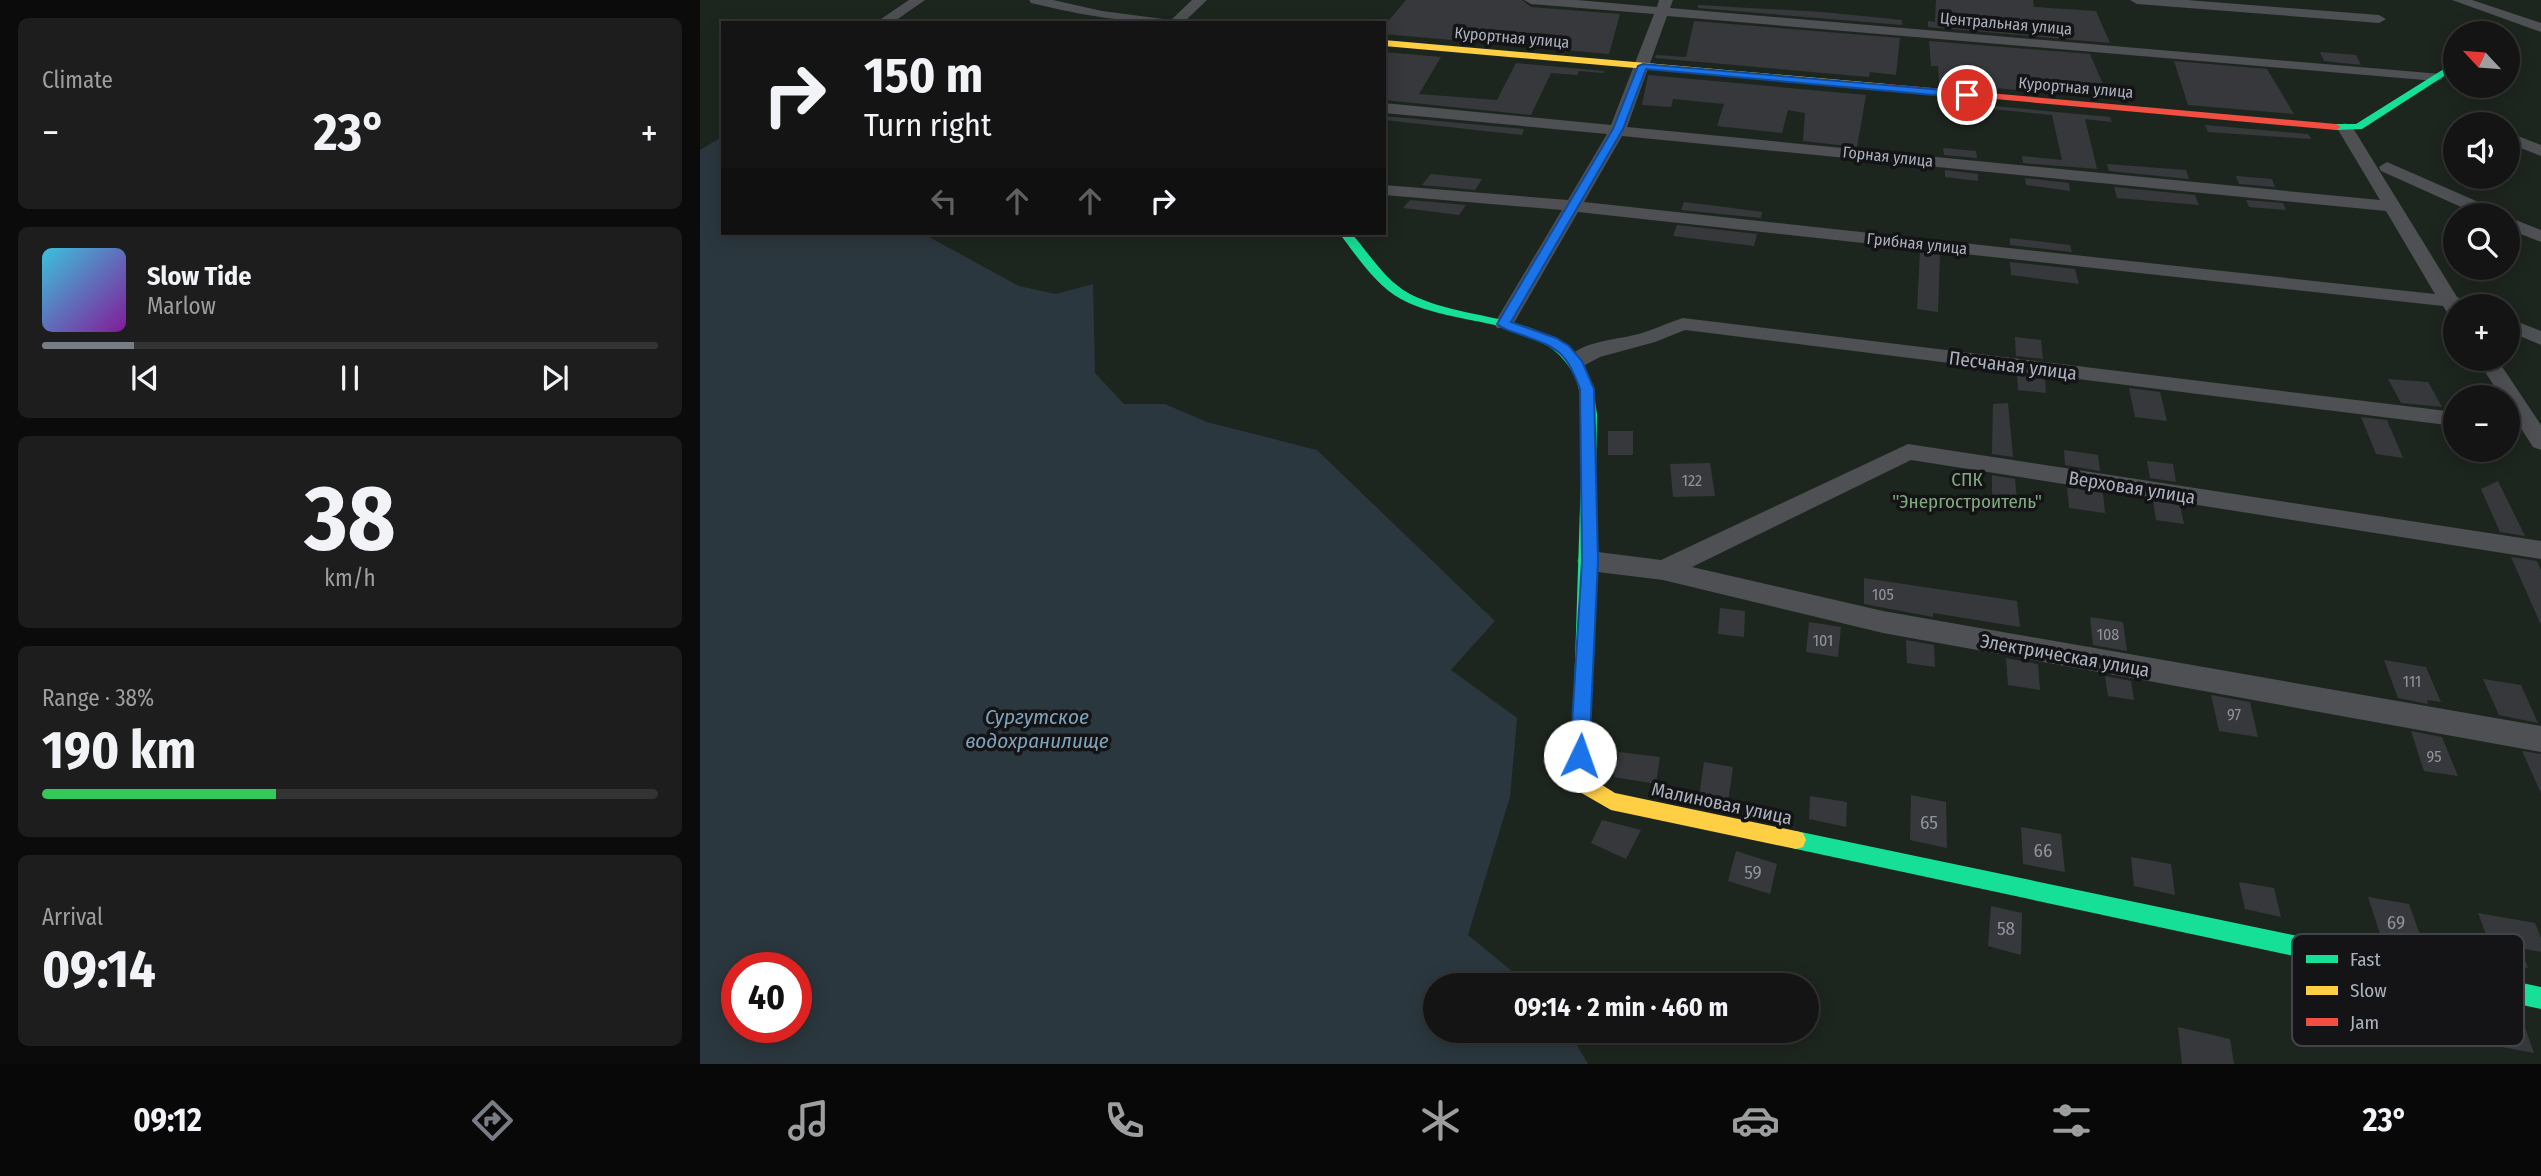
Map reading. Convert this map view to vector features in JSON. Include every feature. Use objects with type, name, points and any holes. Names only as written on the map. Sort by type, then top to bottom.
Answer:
[{"type":"street","points":[[885,21],[918,0]]},
{"type":"street","points":[[1036,0],[1102,15],[1152,21]]},
{"type":"street","points":[[1177,21],[1200,0]]},
{"type":"street","name":"Центральная улица","points":[[1531,0],[1665,6],[2436,77]]},
{"type":"street","points":[[2137,0],[2379,19]]},
{"type":"street","points":[[2459,0],[2541,28]]},
{"type":"street","points":[[1504,324],[1618,129],[1665,6]]},
{"type":"street","name":"Курортная улица","points":[[1386,43],[2345,128],[2358,127],[2443,73]]},
{"type":"street","name":"Горная улица","points":[[1386,108],[2392,206]]},
{"type":"street","points":[[2345,128],[2447,294]]},
{"type":"street","points":[[2520,142],[2541,151]]},
{"type":"street","points":[[2387,167],[2466,203]]},
{"type":"street","name":"Грибная улица","points":[[1386,190],[1573,206],[2443,305]]},
{"type":"street","points":[[2520,227],[2541,237]]},
{"type":"street","points":[[1346,235],[1377,277],[1419,305],[1504,324],[1551,341],[1576,361]]},
{"type":"street","name":"Песчаная улица","points":[[1576,361],[1593,352],[1648,338],[1683,324],[2443,418]]},
{"type":"street","points":[[2520,329],[2541,339]]},
{"type":"street","name":"Малиновая улица","points":[[1576,361],[1587,389],[1590,561],[1580,756],[1585,785],[1611,801],[2292,945]]},
{"type":"street","points":[[2495,371],[2537,435]]},
{"type":"street","points":[[2520,430],[2537,435]]},
{"type":"street","name":"Верховая улица","points":[[1663,570],[1908,452],[2541,550]]},
{"type":"street","name":"Электрическая улица","points":[[1590,561],[1663,570],[1883,622],[2541,739]]},
{"type":"green space","name":"СПК \"Энергостроитель\"","points":[[700,0],[2541,0],[2541,1064],[1588,1064],[1576,1043],[1819,1043],[1819,973],[1514,973],[1468,935],[1510,797],[1451,670],[1495,621],[1317,450],[1207,422],[1165,404],[1124,404],[1095,374],[1093,341],[1056,294],[1019,286],[926,235],[1386,235],[1386,21],[721,21],[721,137],[700,150]]},
{"type":"water","name":"Сургутское водохранилище","points":[[721,137],[721,235],[926,235],[1019,286],[1056,294],[1093,284],[1095,373],[1124,404],[1165,404],[1207,422],[1317,450],[1495,621],[1451,670],[1517,718],[1510,797],[1468,935],[1514,973],[1423,973],[1423,1043],[1576,1043],[1588,1064],[700,1064],[700,150]]},
{"type":"building","points":[[1406,0],[1522,0],[1531,7],[1620,14],[1609,54],[1386,34],[1386,24]]},
{"type":"building","points":[[1936,0],[2033,0],[2034,7],[2096,11],[2110,43],[1928,27],[1928,21],[1935,22]]},
{"type":"building","points":[[1698,5],[1822,12],[1902,20],[1902,25],[1698,8]]},
{"type":"building","points":[[1694,21],[1900,38],[1896,75],[1870,72],[1869,77],[1655,58],[1656,55],[1686,57]]},
{"type":"building","points":[[1929,41],[2090,54],[2109,98],[1939,83],[1938,66],[1931,66]]},
{"type":"building","points":[[1386,52],[1441,57],[1419,94],[1497,100],[1516,63],[1604,71],[1579,71],[1577,75],[1551,73],[1531,115],[1386,100]]},
{"type":"building","points":[[2320,52],[2356,55],[2361,65],[2324,61]]},
{"type":"building","points":[[2174,61],[2267,69],[2294,114],[2188,105]]},
{"type":"building","points":[[1648,75],[1866,95],[1857,147],[1803,141],[1805,113],[1788,110],[1782,133],[1717,126],[1724,104],[1673,99],[1671,107],[1642,105]]},
{"type":"building","points":[[1940,101],[2110,117],[2112,122],[2085,119],[2097,169],[2023,163],[2022,156],[2062,160],[2052,115],[1940,104]]},
{"type":"building","points":[[1386,116],[1524,129],[1522,135],[1386,120]]},
{"type":"building","points":[[2205,125],[2308,134],[2311,139],[2208,132]]},
{"type":"building","points":[[1943,148],[1976,151],[1977,158],[1944,155]]},
{"type":"building","points":[[2107,164],[2186,170],[2189,179],[2109,171]]},
{"type":"building","points":[[1945,170],[1978,174],[1978,181],[1945,177]]},
{"type":"building","points":[[1431,174],[1482,179],[1475,190],[1422,185]]},
{"type":"building","points":[[2236,176],[2272,179],[2275,187],[2239,184]]},
{"type":"building","points":[[2025,178],[2069,183],[2070,191],[2026,185]]},
{"type":"building","points":[[2114,187],[2195,195],[2199,205],[2117,198]]},
{"type":"building","points":[[1410,200],[1466,205],[1459,215],[1403,208]]},
{"type":"building","points":[[2246,200],[2283,203],[2286,210],[2249,207]]},
{"type":"building","points":[[1684,202],[1762,212],[1761,218],[1681,210]]},
{"type":"building","points":[[1677,225],[1757,234],[1754,246],[1673,236]]},
{"type":"building","points":[[2010,238],[2070,245],[2072,252],[2010,245]]},
{"type":"building","points":[[1920,252],[1940,254],[1938,312],[1917,309]]},
{"type":"building","points":[[2010,262],[2075,269],[2079,284],[2011,275]]},
{"type":"building","points":[[2015,337],[2041,340],[2043,359],[2016,356]]},
{"type":"building","points":[[2017,374],[2045,377],[2046,393],[2018,390]]},
{"type":"building","points":[[2388,379],[2428,382],[2442,407],[2401,403]]},
{"type":"building","points":[[2129,388],[2160,392],[2167,421],[2135,417]]},
{"type":"building","points":[[2008,403],[2013,457],[1992,454],[1993,404]]},
{"type":"building","points":[[2361,417],[2387,420],[2403,458],[2376,454]]},
{"type":"building","points":[[1608,431],[1633,431],[1633,455],[1608,455]]},
{"type":"building","points":[[2064,450],[2098,455],[2100,471],[2065,465]]},
{"type":"building","points":[[2147,461],[2173,464],[2176,482],[2150,478]]},
{"type":"building","points":[[1710,463],[1715,496],[1673,497],[1670,464]]},
{"type":"building","points":[[1992,475],[2015,479],[2017,500],[1992,495]]},
{"type":"building","points":[[2498,481],[2525,536],[2500,532],[2481,489]]},
{"type":"building","points":[[2067,487],[2103,493],[2105,513],[2069,508]]},
{"type":"building","points":[[2153,501],[2180,505],[2184,524],[2156,520]]},
{"type":"building","points":[[2511,557],[2537,561],[2541,570],[2541,625]]},
{"type":"building","points":[[1864,578],[2017,601],[2020,627],[1933,613],[1933,617],[1864,604]]},
{"type":"building","points":[[1720,608],[1745,611],[1744,637],[1718,634]]},
{"type":"building","points":[[2090,617],[2123,622],[2127,651],[2093,645]]},
{"type":"building","points":[[1809,622],[1841,627],[1838,657],[1806,652]]},
{"type":"building","points":[[1906,640],[1934,645],[1935,667],[1907,663]]},
{"type":"building","points":[[2006,658],[2038,664],[2040,690],[2008,685]]},
{"type":"building","points":[[2384,660],[2426,667],[2441,702],[2427,700],[2428,704],[2398,698]]},
{"type":"building","points":[[2105,676],[2131,681],[2134,700],[2108,696]]},
{"type":"building","points":[[2483,679],[2521,685],[2538,723],[2499,715]]},
{"type":"building","points":[[2211,695],[2250,702],[2258,737],[2219,731]]},
{"type":"building","points":[[2411,731],[2442,737],[2458,776],[2424,771]]},
{"type":"building","points":[[2522,751],[2541,754],[2541,793]]},
{"type":"building","points":[[1619,752],[1660,757],[1656,784],[1614,777]]},
{"type":"building","points":[[1704,762],[1733,767],[1728,803],[1699,797]]},
{"type":"building","points":[[1911,795],[1946,802],[1947,848],[1910,840]]},
{"type":"building","points":[[1810,796],[1847,802],[1846,827],[1809,819]]},
{"type":"building","points":[[1602,820],[1641,830],[1626,859],[1591,843]]},
{"type":"building","points":[[2021,827],[2061,834],[2065,872],[2023,864]]},
{"type":"building","points":[[1736,851],[1777,864],[1770,894],[1728,881]]},
{"type":"building","points":[[2131,857],[2171,864],[2175,895],[2134,886]]},
{"type":"building","points":[[2239,882],[2274,888],[2281,917],[2245,909]]},
{"type":"building","points":[[2368,897],[2409,904],[2420,934],[2380,934]]},
{"type":"building","points":[[1991,906],[2022,913],[2021,955],[1988,946]]},
{"type":"building","points":[[2478,913],[2535,923],[2541,938],[2541,952],[2524,949],[2524,934],[2486,934]]},
{"type":"building","points":[[2524,1025],[2534,1053],[2496,1046],[2524,1046]]},
{"type":"building","points":[[2178,1027],[2230,1039],[2234,1064],[2182,1064]]},
{"type":"traffic: fast","points":[[2336,127],[2358,127],[2443,73]]},
{"type":"traffic: fast","points":[[1347,235],[1381,277],[1398,292],[1435,309],[1523,329],[1548,340],[1569,356],[1584,380],[1590,414],[1583,693]]},
{"type":"traffic: fast","points":[[1796,840],[2292,945]]},
{"type":"traffic: fast","points":[[2524,994],[2541,998]]},
{"type":"traffic: slow","points":[[1386,43],[1887,87]]},
{"type":"traffic: slow","points":[[1583,693],[1580,756],[1585,785],[1611,801],[1796,840]]},
{"type":"traffic: jam","points":[[1887,87],[2336,127]]},
{"type":"route","points":[[1580,756],[1590,561],[1587,389],[1576,361],[1564,349],[1551,341],[1504,324],[1618,129],[1643,66],[1967,95]]}]
